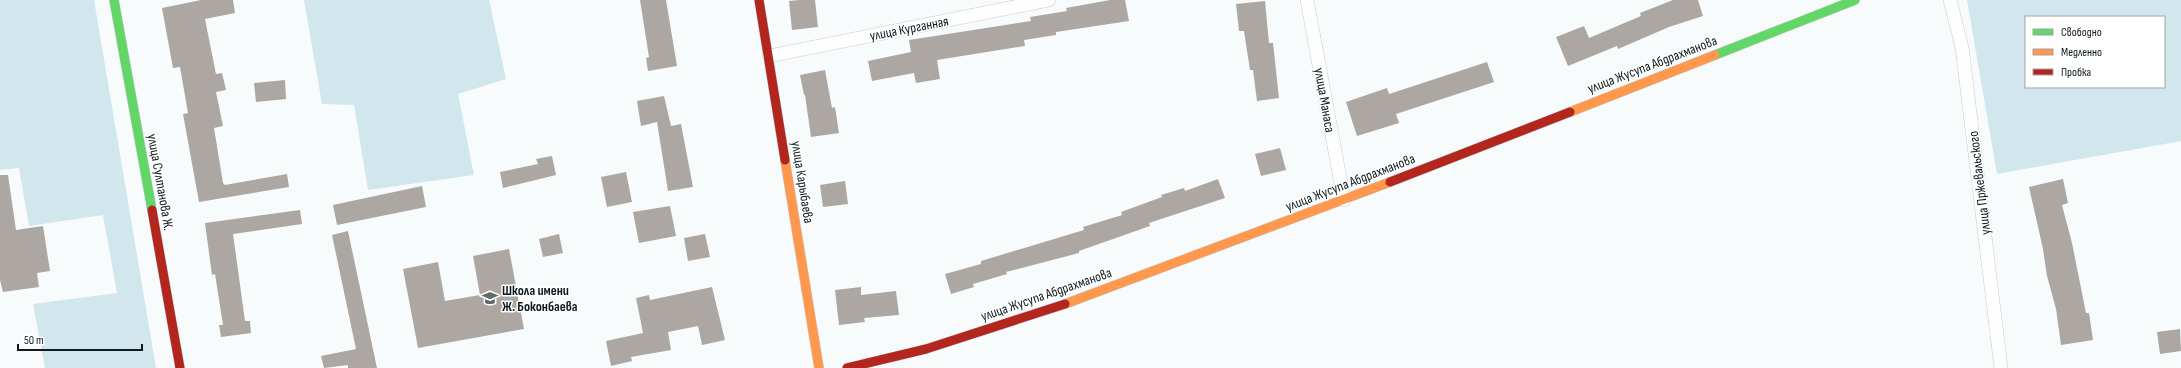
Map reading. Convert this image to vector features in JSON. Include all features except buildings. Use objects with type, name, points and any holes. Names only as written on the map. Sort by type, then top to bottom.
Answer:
[{"type":"main road","name":"улица Султанова Ж.","points":[[114,0],[180,368]]},
{"type":"main road","name":"улица Карыбаева","points":[[759,0],[819,368]]},
{"type":"main road","name":"улица Жусупа Абдрахманова","points":[[847,368],[926,349],[1055,308],[1344,200],[1855,0]]},
{"type":"street","name":"улица Курганная","points":[[769,56],[1049,0]]},
{"type":"street","name":"улица Манаса","points":[[1307,0],[1344,200]]},
{"type":"street","name":"улица Пржевальского","points":[[1950,0],[1962,47],[2001,368]]},
{"type":"shaded area","points":[[0,0],[94,0],[156,368],[45,368],[33,304],[117,293],[103,215],[29,226],[19,168],[0,170]]},
{"type":"shaded area","points":[[304,0],[489,0],[506,79],[458,94],[474,175],[368,190],[354,105],[322,104]]},
{"type":"shaded area","points":[[1967,0],[2181,0],[2181,141],[1997,174]]},
{"type":"traffic: fast","points":[[114,0],[152,210]]},
{"type":"traffic: fast","points":[[1715,55],[1855,0]]},
{"type":"traffic: slow","points":[[1570,112],[1715,55]]},
{"type":"traffic: slow","points":[[785,160],[819,368]]},
{"type":"traffic: slow","points":[[1065,304],[1390,182]]},
{"type":"traffic: jam","points":[[759,0],[785,160]]},
{"type":"traffic: jam","points":[[1390,182],[1570,112]]},
{"type":"traffic: jam","points":[[152,210],[180,368]]},
{"type":"traffic: jam","points":[[847,368],[926,349],[1065,304]]},
{"type":"place","name":"Школа имени Ж. Боконбаева","points":[[490,298]]}]
